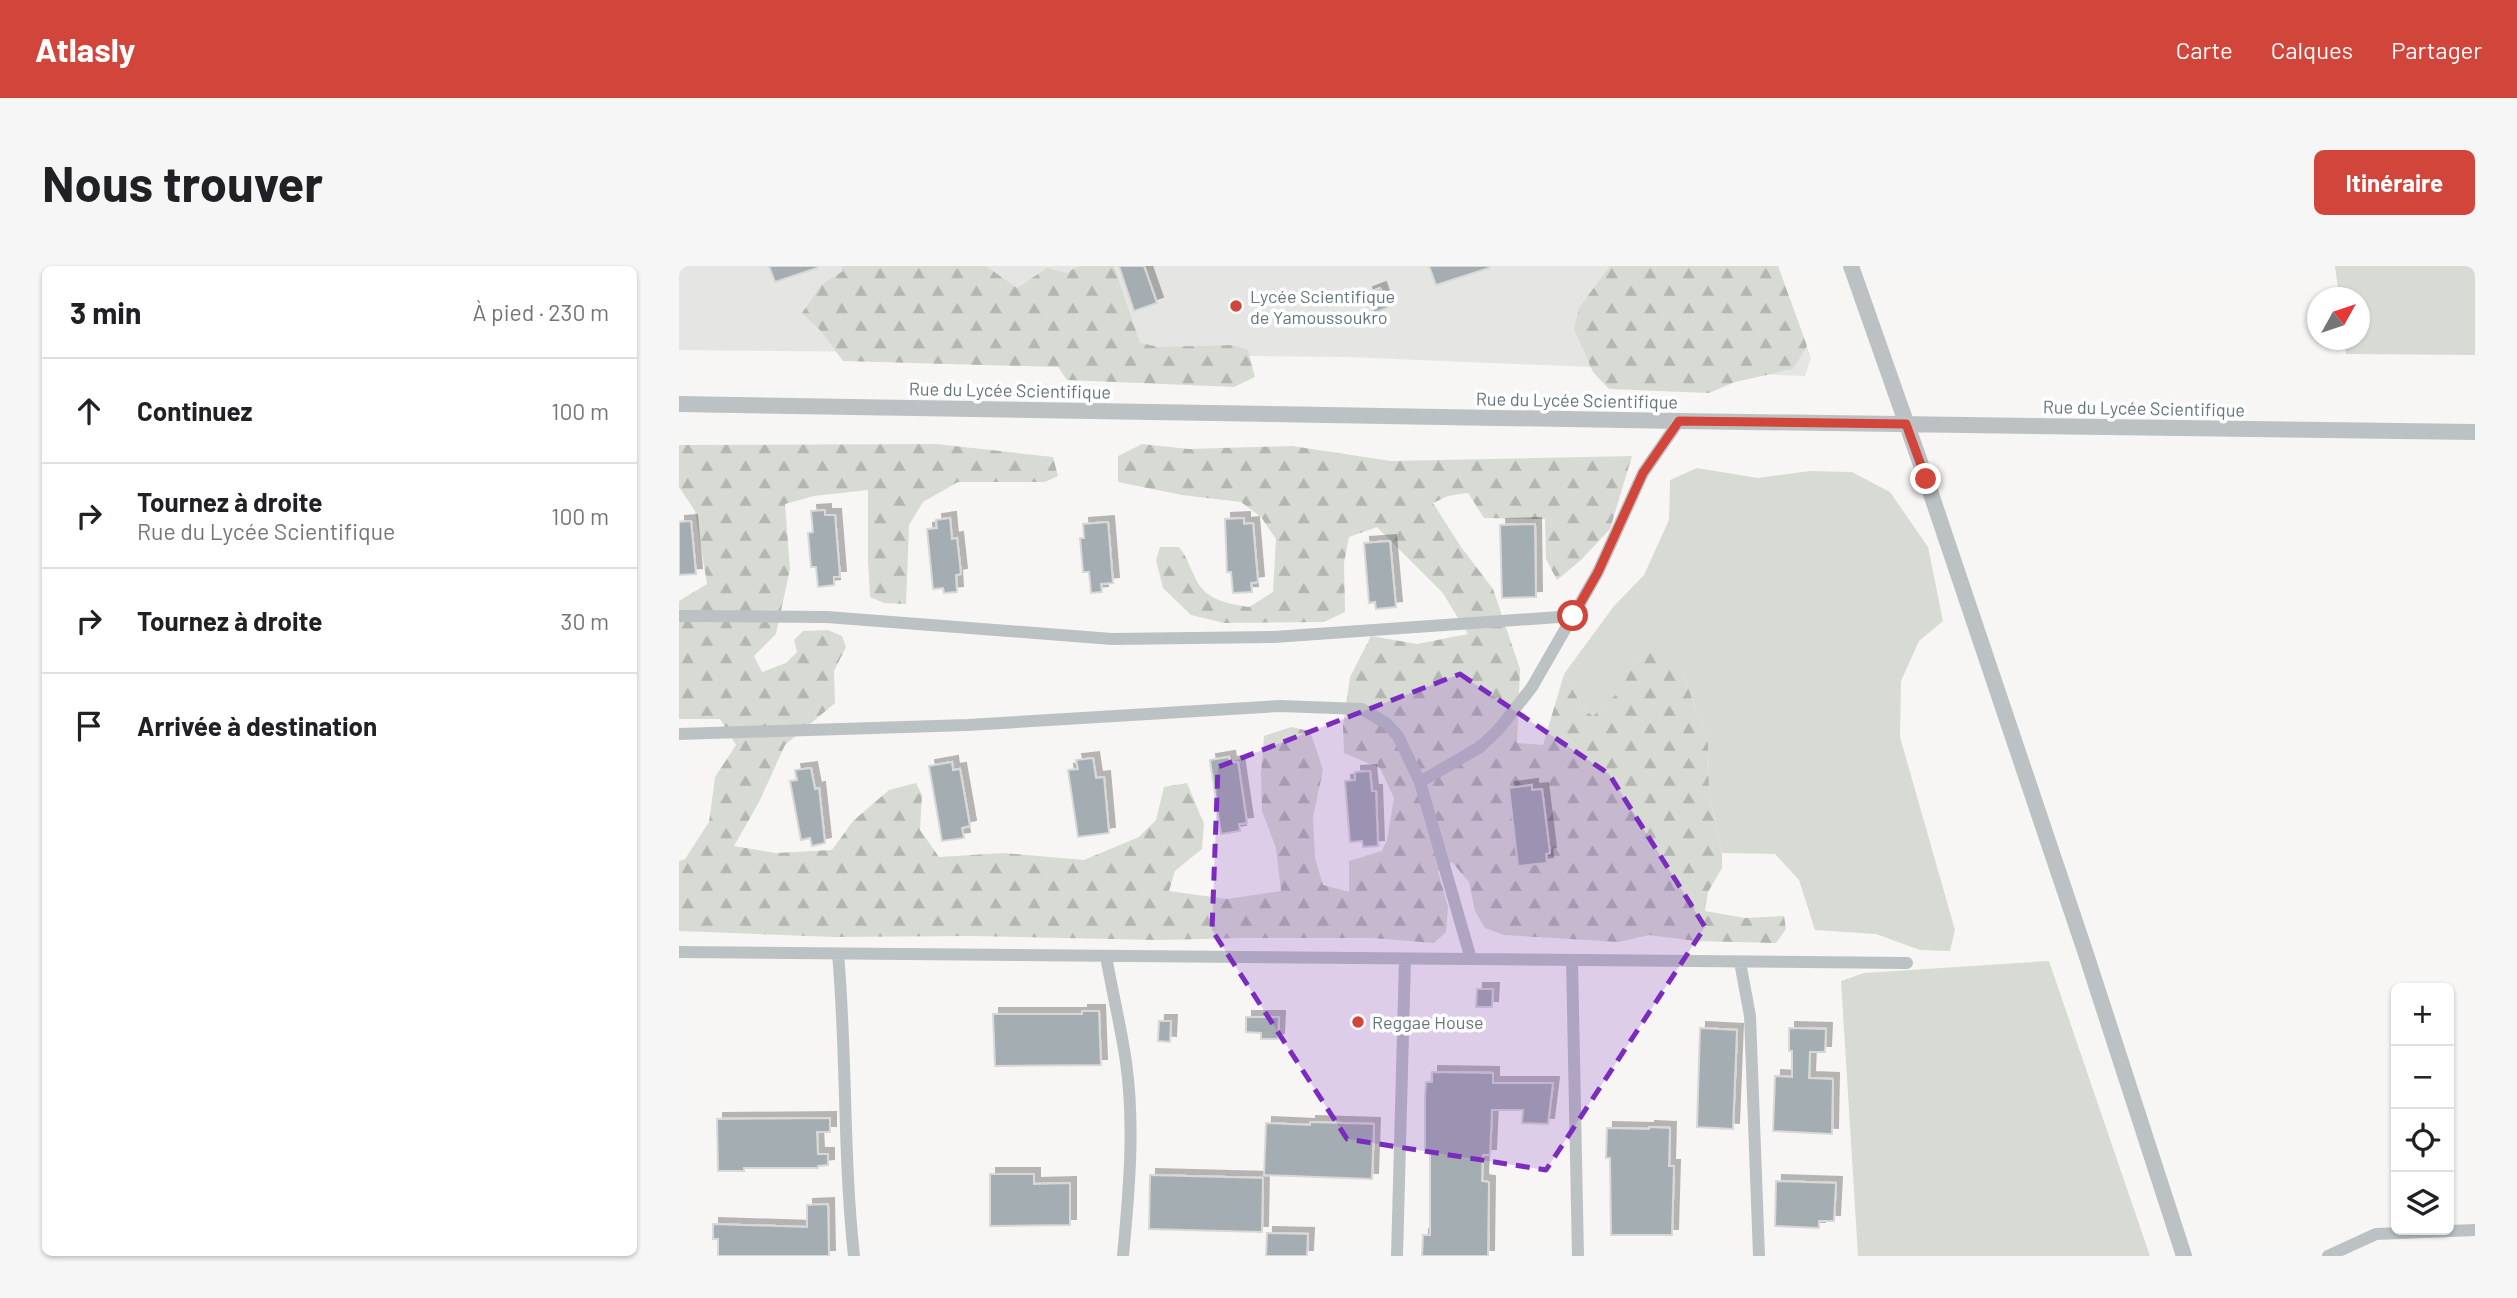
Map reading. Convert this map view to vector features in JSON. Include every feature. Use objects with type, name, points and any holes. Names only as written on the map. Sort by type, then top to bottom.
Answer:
[{"type":"street","points":[[1851,266],[2085,951],[2184,1256]]},
{"type":"street","name":"Rue du Lycée Scientifique","points":[[679,404],[2475,432]]},
{"type":"street","points":[[1420,782],[1480,747],[1499,729],[1531,687],[1598,572],[1643,473],[1679,421]]},
{"type":"street","points":[[679,616],[827,617],[1112,639],[1274,637],[1573,616]]},
{"type":"street","points":[[679,734],[968,725],[1280,706],[1362,709],[1386,723],[1398,736],[1420,782],[1471,959]]},
{"type":"street","points":[[679,952],[1907,963]]},
{"type":"street","points":[[838,954],[849,1218],[854,1256]]},
{"type":"street","points":[[1106,956],[1126,1062],[1129,1100],[1131,1156],[1123,1256]]},
{"type":"street","points":[[1397,1256],[1405,959]]},
{"type":"street","points":[[1572,960],[1578,1256]]},
{"type":"street","points":[[1740,962],[1750,1016],[1759,1256]]},
{"type":"street","points":[[2328,1256],[2376,1234],[2475,1230]]},
{"type":"highlighted area","points":[[1460,674],[1609,774],[1705,927],[1546,1170],[1347,1139],[1212,930],[1218,767]]},
{"type":"shaded area","name":"Lycée Scientifique de Yamoussoukro","points":[[679,266],[1778,266],[1811,358],[1805,376],[1348,357],[679,350]]},
{"type":"green space","points":[[841,266],[986,266],[1017,288],[1047,268],[1067,273],[1078,266],[1114,266],[1140,343],[1159,347],[1233,345],[1248,350],[1255,377],[1234,387],[1067,380],[1058,367],[843,361],[820,330],[802,313],[821,285],[843,271]]},
{"type":"green space","points":[[1610,266],[1778,266],[1807,346],[1793,369],[1735,382],[1709,393],[1609,389],[1593,372],[1574,329],[1579,308]]},
{"type":"green space","points":[[2335,266],[2475,266],[2475,355],[2346,354],[2345,350],[2370,350],[2370,287],[2338,287]]},
{"type":"green space","points":[[936,444],[1053,457],[1058,476],[1045,482],[958,482],[923,502],[909,525],[906,604],[884,603],[870,597],[868,490],[814,496],[785,504],[790,569],[776,634],[754,656],[762,672],[786,663],[797,652],[794,640],[803,631],[828,630],[842,636],[846,647],[834,671],[835,703],[785,745],[759,802],[734,846],[776,853],[832,850],[853,821],[889,790],[916,783],[922,795],[920,830],[939,857],[1003,853],[1084,860],[1139,837],[1156,820],[1164,787],[1187,783],[1204,824],[1202,849],[1175,871],[1169,891],[1227,899],[1281,891],[1276,848],[1262,811],[1261,773],[1264,736],[1291,727],[1310,731],[1323,770],[1313,817],[1315,858],[1323,885],[1349,892],[1349,861],[1382,851],[1387,840],[1394,798],[1380,768],[1344,753],[1343,726],[1350,677],[1371,636],[1417,644],[1468,634],[1442,592],[1377,527],[1349,537],[1344,563],[1345,612],[1324,622],[1224,623],[1191,615],[1163,588],[1156,560],[1160,547],[1179,547],[1198,583],[1208,594],[1227,603],[1249,607],[1273,592],[1276,539],[1261,517],[1241,502],[1182,495],[1118,482],[1118,456],[1142,444],[1189,449],[1292,446],[1391,461],[1632,456],[1610,529],[1581,560],[1557,580],[1546,559],[1545,519],[1484,518],[1468,493],[1448,496],[1433,503],[1461,547],[1493,589],[1520,669],[1517,743],[1543,745],[1564,674],[1584,710],[1593,716],[1621,690],[1635,660],[1658,644],[1684,676],[1708,743],[1709,793],[1722,853],[1722,868],[1708,892],[1705,911],[1745,918],[1784,916],[1786,929],[1776,943],[1696,941],[1649,935],[1619,942],[1504,935],[1485,928],[1475,911],[1469,882],[1452,862],[1438,871],[1448,907],[1446,932],[1434,943],[1373,938],[1159,940],[972,936],[834,937],[679,931],[679,861],[685,859],[709,822],[715,777],[736,745],[720,719],[679,719],[679,601],[707,584],[695,511],[679,487],[679,445]]},
{"type":"green space","points":[[1697,468],[1758,478],[1810,471],[1852,472],[1890,492],[1928,547],[1943,621],[1919,641],[1901,681],[1900,737],[1955,930],[1950,951],[1920,950],[1876,934],[1815,930],[1799,880],[1775,854],[1722,853],[1709,793],[1708,743],[1684,676],[1635,660],[1622,690],[1593,716],[1584,710],[1564,674],[1614,606],[1644,575],[1669,520],[1670,480]]},
{"type":"green space","points":[[2049,961],[2150,1256],[1858,1256],[1841,981],[1864,973]]},
{"type":"building","points":[[769,266],[817,266],[817,268],[775,282]]},
{"type":"building","points":[[1119,266],[1144,266],[1157,303],[1134,311]]},
{"type":"building","points":[[1429,266],[1489,266],[1489,268],[1436,285]]},
{"type":"building","points":[[1380,288],[1387,308],[1374,313],[1367,293]]},
{"type":"building","points":[[825,510],[825,515],[835,515],[840,577],[834,577],[834,585],[818,587],[816,567],[811,567],[808,533],[813,532],[811,511]]},
{"type":"building","points":[[950,518],[952,539],[957,538],[961,574],[956,575],[957,592],[944,593],[943,588],[933,589],[927,529],[937,528],[936,520]]},
{"type":"building","points":[[1244,518],[1244,524],[1253,523],[1258,582],[1251,583],[1252,592],[1233,593],[1231,572],[1227,572],[1225,519]]},
{"type":"building","points":[[691,521],[696,574],[679,575],[679,522]]},
{"type":"building","points":[[1108,522],[1113,583],[1101,584],[1102,592],[1091,593],[1089,572],[1083,572],[1080,538],[1084,538],[1083,524]]},
{"type":"building","points":[[1535,524],[1536,597],[1502,598],[1500,525]]},
{"type":"building","points":[[1390,541],[1396,607],[1376,609],[1375,602],[1369,603],[1364,543]]},
{"type":"building","points":[[1229,757],[1230,763],[1238,762],[1247,823],[1239,824],[1240,831],[1221,834],[1210,760]]},
{"type":"building","points":[[1093,758],[1096,778],[1104,777],[1109,833],[1078,837],[1068,770],[1078,769],[1076,760]]},
{"type":"building","points":[[952,762],[953,770],[960,769],[970,826],[962,828],[964,838],[942,841],[929,766]]},
{"type":"building","points":[[811,768],[815,789],[819,788],[825,843],[812,846],[810,838],[801,840],[790,781],[797,780],[795,770]]},
{"type":"building","points":[[1370,771],[1372,791],[1376,791],[1378,846],[1363,847],[1362,841],[1350,842],[1345,781],[1355,780],[1355,772]]},
{"type":"building","points":[[1532,785],[1532,790],[1542,789],[1550,853],[1546,854],[1547,863],[1518,866],[1509,788]]},
{"type":"building","points":[[1477,989],[1493,989],[1492,1007],[1476,1007]]},
{"type":"building","points":[[1082,1011],[1099,1011],[1101,1065],[995,1066],[993,1014],[1082,1014]]},
{"type":"building","points":[[1246,1017],[1279,1017],[1278,1039],[1261,1039],[1261,1033],[1246,1032]]},
{"type":"building","points":[[1159,1021],[1171,1021],[1170,1042],[1158,1041]]},
{"type":"building","points":[[1700,1028],[1737,1030],[1733,1129],[1697,1127]]},
{"type":"building","points":[[1789,1028],[1826,1029],[1825,1052],[1810,1052],[1809,1078],[1833,1079],[1832,1134],[1773,1131],[1775,1076],[1792,1077]]},
{"type":"building","points":[[1432,1072],[1493,1073],[1493,1083],[1553,1083],[1548,1124],[1522,1123],[1523,1110],[1492,1110],[1490,1155],[1483,1155],[1482,1181],[1489,1182],[1488,1256],[1422,1256],[1423,1235],[1430,1235],[1430,1154],[1425,1153],[1425,1096],[1426,1082],[1432,1082]]},
{"type":"building","points":[[830,1118],[830,1132],[817,1132],[818,1154],[828,1154],[828,1165],[818,1168],[744,1168],[744,1171],[718,1171],[717,1119]]},
{"type":"building","points":[[1310,1122],[1374,1124],[1372,1179],[1264,1175],[1266,1123],[1310,1125]]},
{"type":"building","points":[[1607,1128],[1670,1128],[1669,1166],[1674,1166],[1672,1235],[1611,1235],[1610,1158],[1606,1158]]},
{"type":"building","points":[[990,1174],[1034,1174],[1034,1184],[1070,1183],[1070,1225],[990,1226]]},
{"type":"building","points":[[1150,1175],[1263,1178],[1262,1232],[1149,1229]]},
{"type":"building","points":[[1776,1181],[1836,1183],[1834,1221],[1819,1221],[1819,1228],[1775,1226]]},
{"type":"building","points":[[828,1204],[829,1256],[718,1256],[718,1239],[713,1239],[713,1224],[807,1227],[807,1205]]},
{"type":"building","points":[[1267,1233],[1308,1234],[1307,1256],[1266,1256]]},
{"type":"place","name":"Lycée Scientifique de Yamoussoukro","points":[[1236,306]]},
{"type":"place","name":"Reggae House","points":[[1358,1022]]},
{"type":"route","points":[[1573,616],[1598,572],[1643,473],[1679,421],[1906,424],[1926,479]]}]
